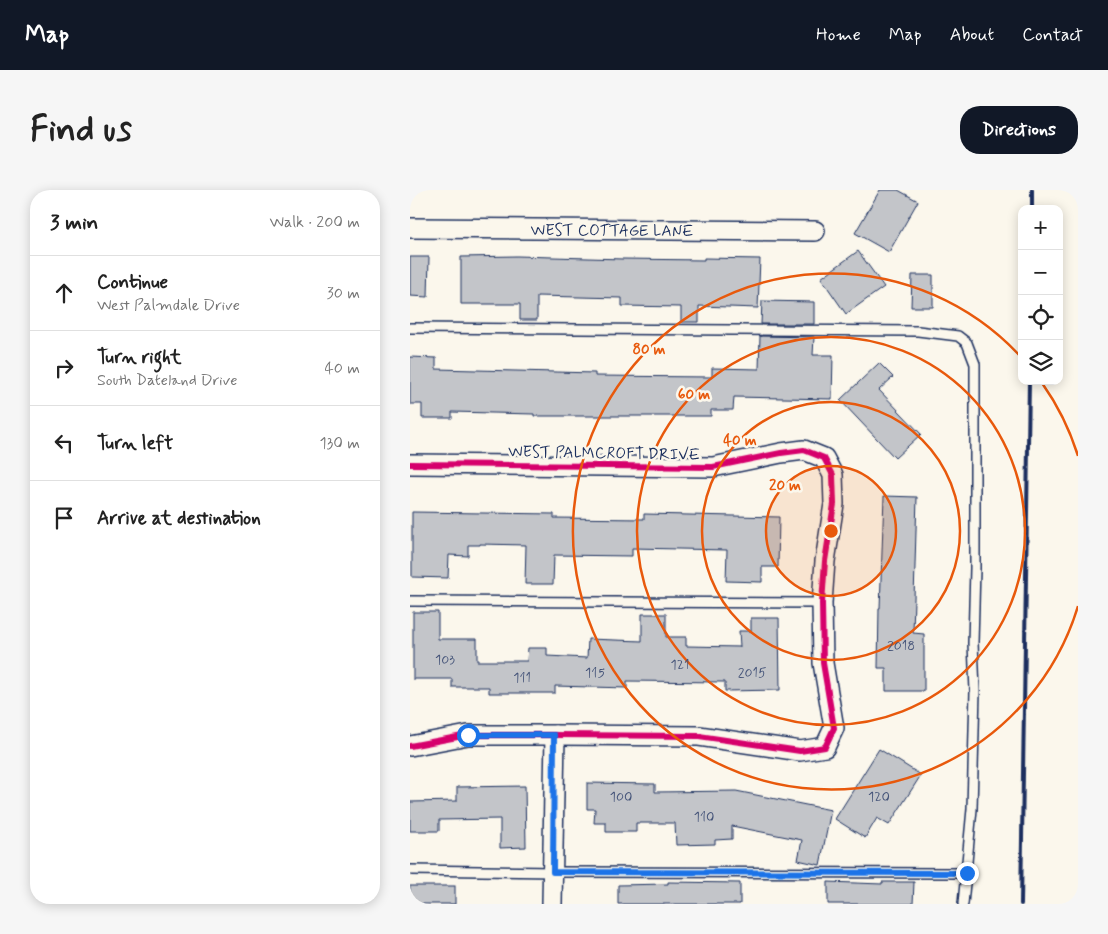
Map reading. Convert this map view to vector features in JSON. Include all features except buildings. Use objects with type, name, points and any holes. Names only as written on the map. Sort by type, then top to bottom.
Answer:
[{"type":"street","name":"WEST COTTAGE LANE","points":[[410,228],[816,231]]},
{"type":"street","name":"WEST PALMCROFT DRIVE","points":[[410,464],[713,467],[804,450],[824,458],[833,475],[834,504],[825,560],[822,603]]},
{"type":"street","points":[[410,746],[468,735],[554,735],[699,736],[800,751],[825,747],[834,728],[823,663],[822,603]]},
{"type":"street","points":[[552,904],[554,735]]},
{"type":"lane","points":[[410,328],[918,331],[958,336],[967,343],[975,364],[973,643],[975,691],[972,809],[963,904]]},
{"type":"lane","points":[[410,601],[822,603]]},
{"type":"lane","points":[[410,870],[967,873]]},
{"type":"railway","points":[[1032,190],[1032,205]]},
{"type":"railway","points":[[1021,904],[1029,385]]},
{"type":"cycle path","points":[[410,464],[713,467],[804,450],[824,458],[833,475],[834,504],[825,561],[822,603],[823,663],[834,728],[825,747],[800,751],[699,736],[555,735],[468,735],[410,746]]},
{"type":"route","points":[[468,735],[554,735],[553,872],[967,873]]}]
